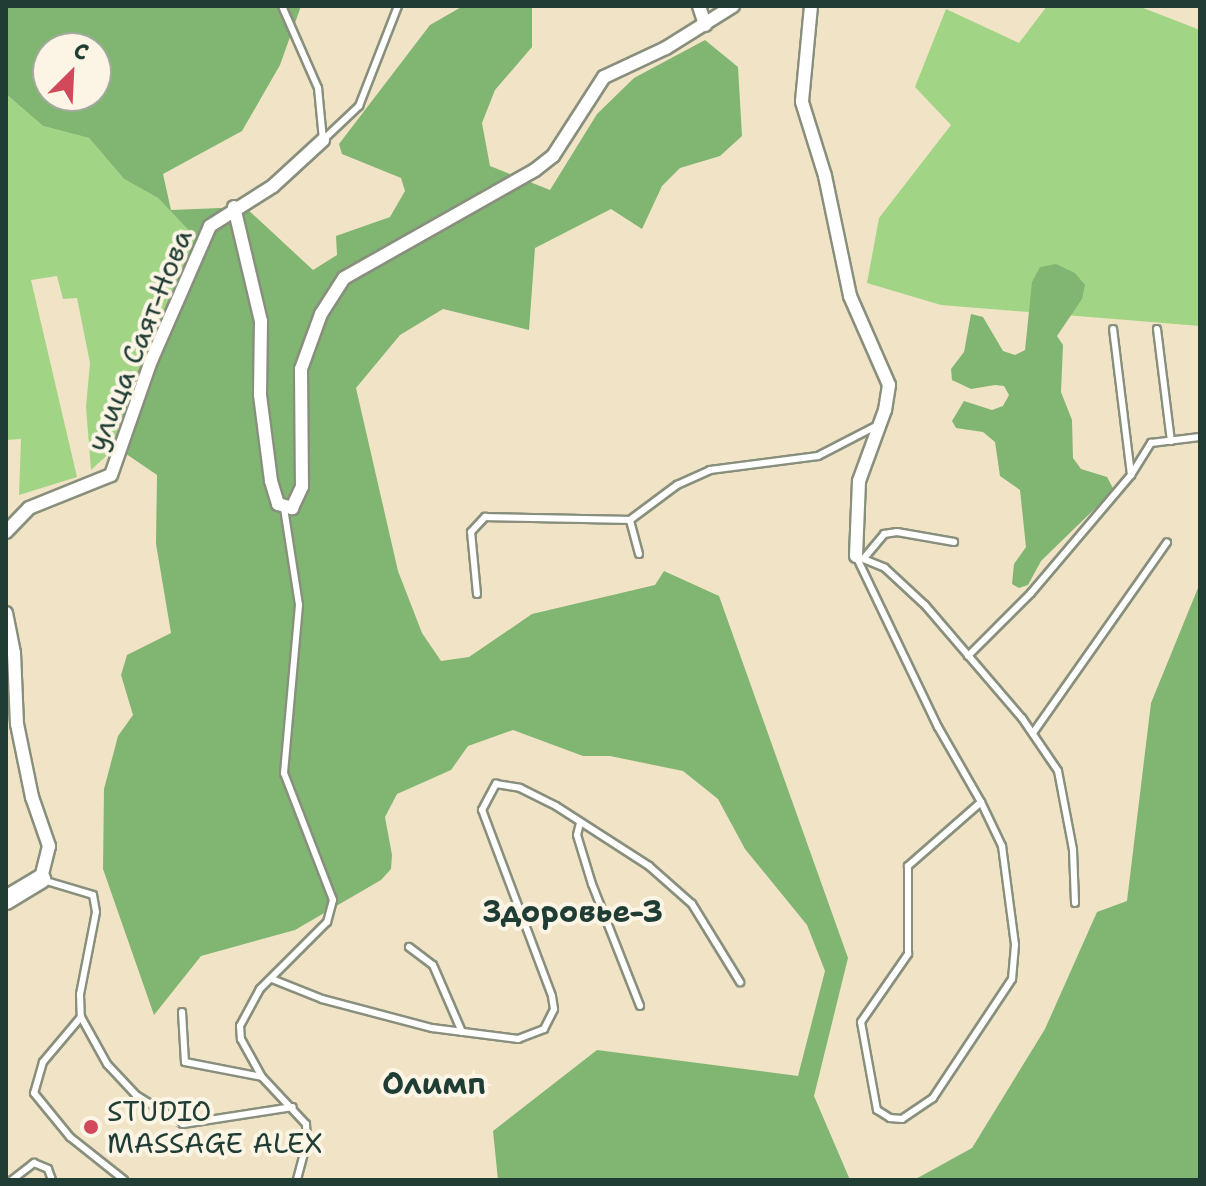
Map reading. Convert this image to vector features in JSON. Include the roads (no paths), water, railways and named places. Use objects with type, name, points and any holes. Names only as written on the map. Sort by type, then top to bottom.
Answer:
[{"type":"street","points":[[699,6],[705,25]]},
{"type":"street","points":[[234,207],[261,321],[260,395],[271,481],[284,508],[298,502],[302,487],[301,369],[321,314],[344,278],[535,170],[553,156],[604,77],[705,25],[733,6]]},
{"type":"street","points":[[811,6],[802,102],[825,176],[850,296],[889,385],[881,422],[859,481],[860,556]]},
{"type":"street","name":"улица Саят-Нова","points":[[6,532],[29,508],[111,475],[147,372],[210,226],[234,207],[273,186],[323,140]]},
{"type":"street","points":[[6,616],[17,724],[32,797],[49,846],[41,879],[6,900]]},
{"type":"lane","points":[[282,6],[318,88],[323,140]]},
{"type":"lane","points":[[323,140],[359,106],[398,6]]},
{"type":"lane","points":[[1113,329],[1131,475]]},
{"type":"lane","points":[[1157,329],[1171,441]]},
{"type":"lane","points":[[477,594],[471,532],[485,517],[630,520],[677,485],[710,470],[818,456],[881,422]]},
{"type":"lane","points":[[968,656],[1072,548],[1131,475],[1148,446],[1200,437]]},
{"type":"lane","points":[[284,508],[299,605],[284,773],[333,900],[327,922],[246,1008],[240,1026],[241,1039],[262,1077],[293,1107],[307,1133],[297,1180]]},
{"type":"lane","points":[[630,520],[639,554]]},
{"type":"lane","points":[[860,556],[884,534],[897,532],[954,542]]},
{"type":"lane","points":[[1033,733],[1167,542]]},
{"type":"lane","points":[[860,556],[899,579],[1033,733],[1058,771],[1073,850],[1075,903]]},
{"type":"lane","points":[[860,556],[938,727],[981,802],[1002,846],[1008,873],[1015,945],[1012,979],[933,1098],[902,1119],[890,1118],[877,1110],[861,1022],[908,954],[908,866],[981,802]]},
{"type":"lane","points":[[272,979],[322,999],[462,1032],[524,1039],[544,1029],[554,1009],[482,810],[487,792],[496,784],[520,788],[649,866],[692,904],[740,982]]},
{"type":"lane","points":[[580,823],[577,835],[592,884],[640,1006]]},
{"type":"lane","points":[[41,879],[86,890],[96,904],[80,994],[81,1017],[119,1080],[174,1121],[199,1124],[293,1107]]},
{"type":"lane","points":[[409,947],[433,965],[462,1032]]},
{"type":"lane","points":[[182,1012],[185,1062],[262,1077]]},
{"type":"lane","points":[[81,1017],[43,1062],[34,1093],[70,1137],[124,1180]]},
{"type":"lane","points":[[12,1180],[34,1163],[48,1169],[52,1180]]},
{"type":"place","name":"STUDIO MASSAGE ALEX","points":[[91,1127]]},
{"type":"district","name":"Здоровье-3","points":[[573,912]]},
{"type":"district","name":"Олимп","points":[[434,1084]]}]
